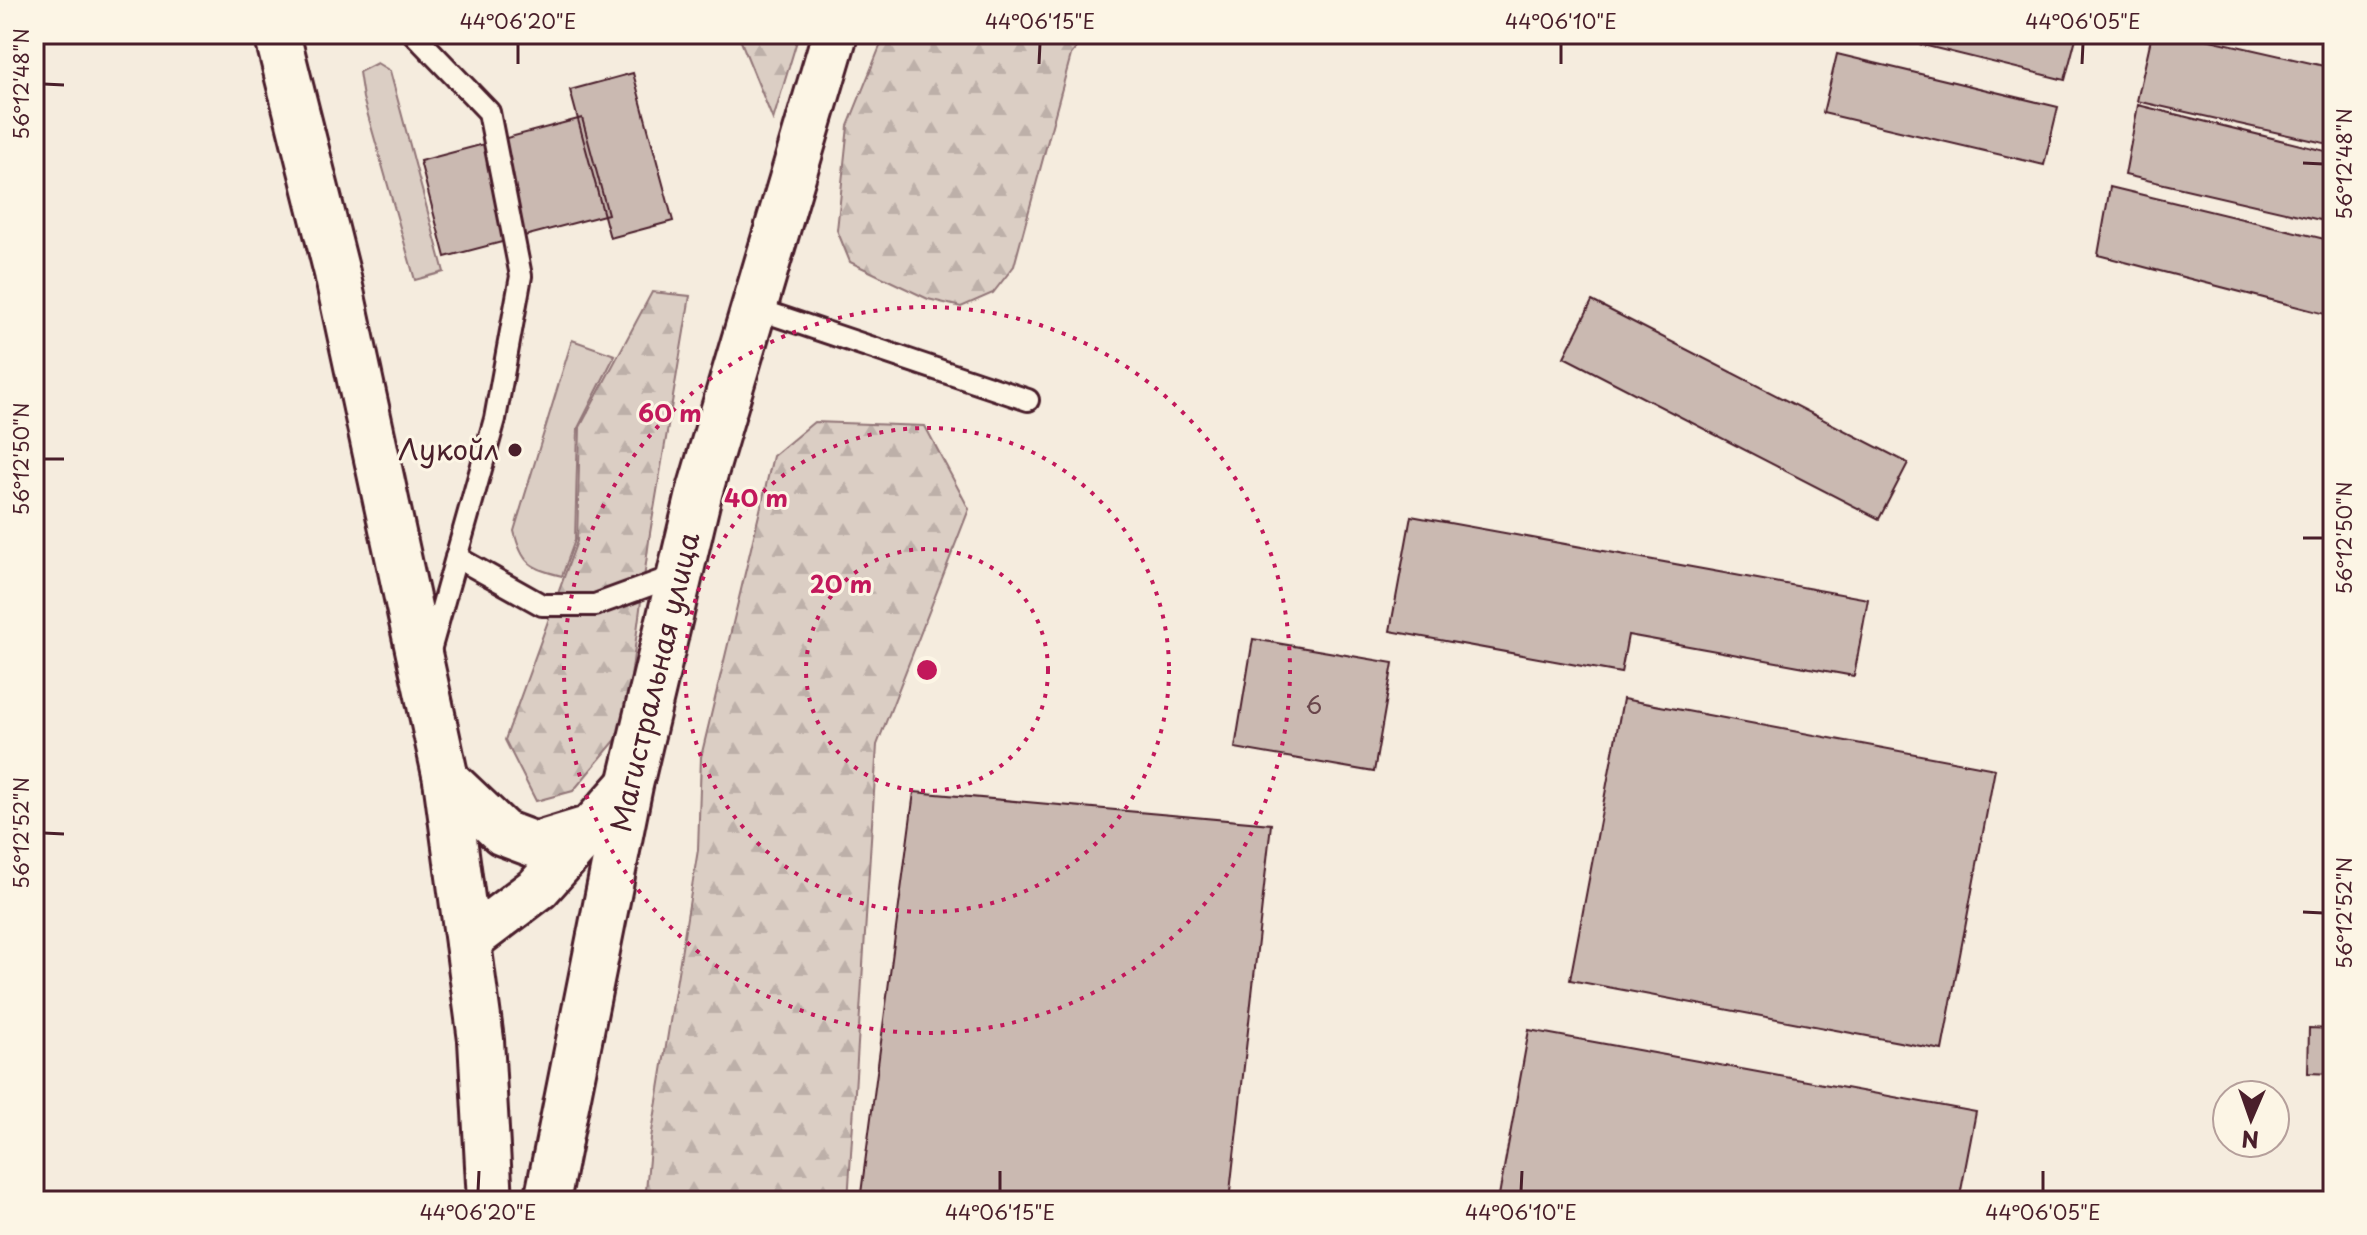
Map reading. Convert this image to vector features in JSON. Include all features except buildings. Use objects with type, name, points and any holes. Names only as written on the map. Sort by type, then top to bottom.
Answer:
[{"type":"street","points":[[277,34],[337,273],[446,779],[481,1040],[490,1201]]},
{"type":"street","name":"Магистральная улица","points":[[547,1201],[630,785],[700,490],[835,34]]},
{"type":"street","points":[[446,779],[503,833],[535,845],[591,828]]},
{"type":"street","points":[[468,941],[538,888],[630,785]]},
{"type":"lane","points":[[414,34],[489,112],[521,276],[495,419],[423,674]]},
{"type":"lane","points":[[754,308],[1028,400]]},
{"type":"lane","points":[[456,557],[542,605],[595,605],[680,574]]},
{"type":"green space","points":[[738,34],[799,34],[773,120]]},
{"type":"green space","points":[[885,34],[1087,34],[1071,55],[1014,266],[993,293],[961,307],[928,299],[850,262],[837,230],[848,126]]},
{"type":"green space","points":[[377,63],[390,71],[444,272],[415,280],[363,98],[359,72]]},
{"type":"green space","points":[[652,292],[690,296],[650,533],[624,730],[573,791],[536,801],[505,740],[577,541],[580,427]]},
{"type":"green space","points":[[572,340],[615,355],[578,428],[575,540],[562,576],[529,563],[520,551],[514,531]]},
{"type":"green space","points":[[814,422],[925,426],[969,509],[877,745],[848,1201],[645,1201],[651,1138],[698,850],[701,757],[773,456]]},
{"type":"place","name":"Лукойл","points":[[515,450]]}]
